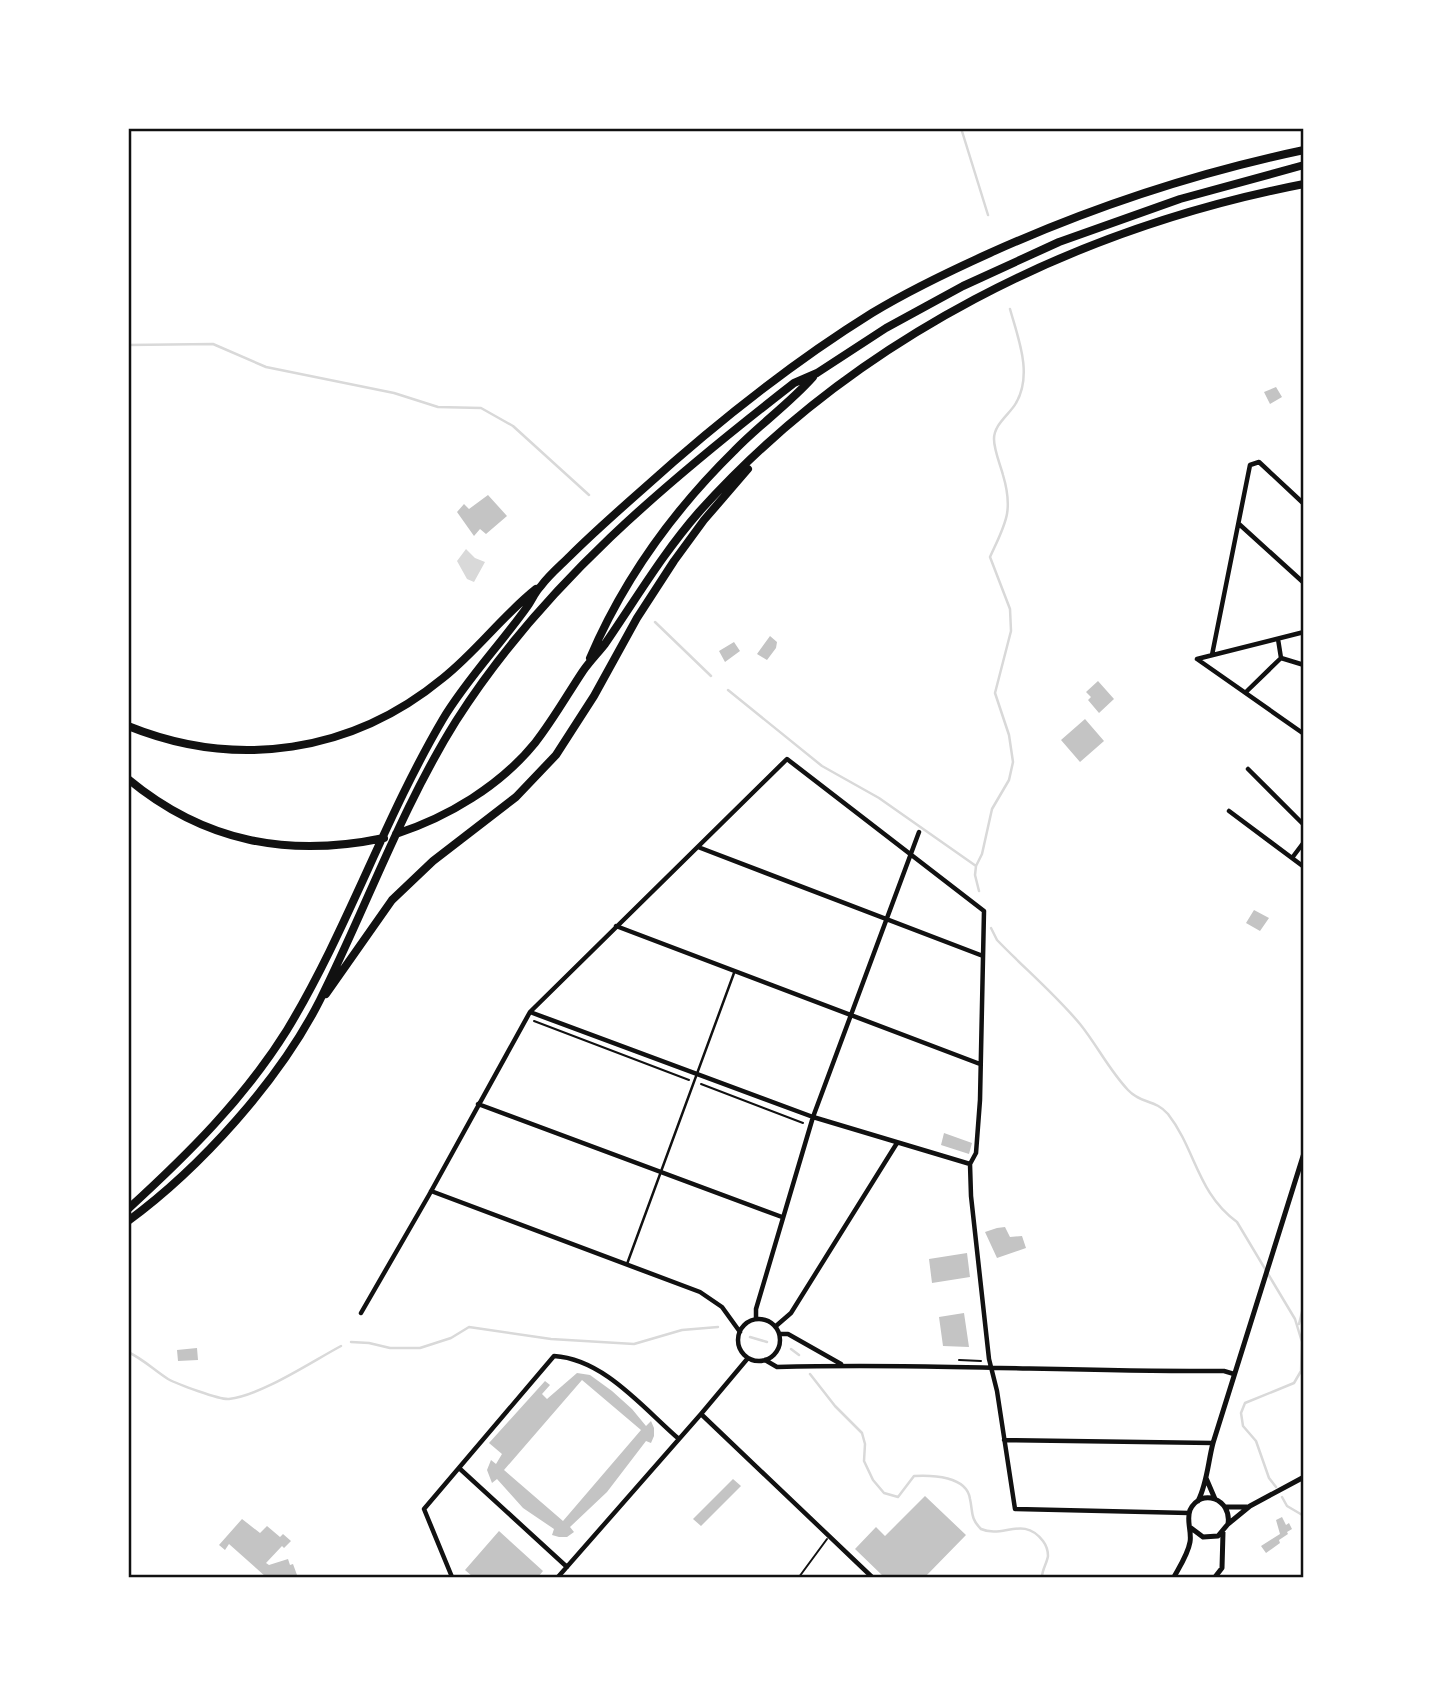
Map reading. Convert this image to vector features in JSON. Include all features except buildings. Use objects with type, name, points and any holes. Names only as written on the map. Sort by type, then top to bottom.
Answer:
[{"type":"highway","points":[[128,726],[181,743],[234,751],[300,747],[375,722],[422,695],[446,676],[521,601],[673,461],[762,388],[876,311],[957,268],[1115,201],[1227,167],[1304,150]]},
{"type":"highway","points":[[128,1221],[189,1169],[255,1097],[291,1048],[319,1002],[414,798],[457,720],[517,639],[591,556],[646,505],[794,383],[817,373],[886,328],[930,304],[1008,264],[1059,242],[1180,199],[1304,165]]},
{"type":"highway","points":[[128,779],[170,809],[203,825],[242,838],[288,847],[345,845],[383,838],[419,825],[460,805],[508,771],[533,745],[648,578],[698,514],[733,476],[842,382],[894,346],[989,291],[1055,260],[1185,214],[1304,184]]},
{"type":"highway","points":[[586,667],[603,626],[623,592],[687,502],[733,451],[800,392],[817,373]]},
{"type":"highway","points":[[319,1002],[334,985],[352,955],[393,900],[420,873],[516,797],[556,755],[674,561],[704,520],[767,447]]},
{"type":"highway","points":[[128,1209],[203,1137],[237,1100],[276,1047],[318,975],[401,796],[445,716],[541,585]]},
{"type":"street","points":[[1212,655],[1250,465],[1259,462],[1304,504]]},
{"type":"street","points":[[1239,524],[1304,583]]},
{"type":"street","points":[[1304,632],[1197,659],[1304,734]]},
{"type":"street","points":[[1278,639],[1281,658]]},
{"type":"street","points":[[1245,692],[1281,658]]},
{"type":"street","points":[[1281,658],[1304,665]]},
{"type":"street","points":[[361,1313],[530,1012],[787,759],[984,911],[976,1153],[970,1164],[989,1359],[993,1369],[1015,1509],[1189,1513]]},
{"type":"street","points":[[1248,769],[1304,825]]},
{"type":"street","points":[[1229,811],[1304,867]]},
{"type":"street","points":[[756,1319],[756,1309],[813,1117],[919,832]]},
{"type":"street","points":[[1292,858],[1304,842]]},
{"type":"street","points":[[698,847],[983,956]]},
{"type":"street","points":[[616,926],[734,973],[980,1064]]},
{"type":"street","points":[[627,1264],[734,973]]},
{"type":"street","points":[[530,1012],[813,1117],[970,1164]]},
{"type":"street","points":[[478,1104],[782,1217]]},
{"type":"street","points":[[776,1326],[791,1313],[897,1143]]},
{"type":"street","points":[[1174,1577],[1189,1546],[1189,1513],[1198,1501],[1206,1478],[1206,1465],[1304,1153]]},
{"type":"street","points":[[431,1191],[700,1292],[715,1300],[740,1332]]},
{"type":"street","points":[[756,1319],[776,1326],[780,1334],[779,1348],[775,1354],[765,1360],[754,1361],[748,1358],[739,1346],[740,1332],[747,1323],[756,1319]]},
{"type":"street","points":[[780,1334],[788,1334],[845,1365]]},
{"type":"street","points":[[452,1577],[424,1509],[554,1356],[573,1357],[600,1370],[679,1439]]},
{"type":"street","points":[[558,1577],[748,1358]]},
{"type":"street","points":[[765,1360],[777,1367],[845,1365],[1224,1371],[1234,1374]]},
{"type":"street","points":[[701,1414],[872,1577]]},
{"type":"street","points":[[1004,1440],[1213,1443]]},
{"type":"street","points":[[459,1468],[567,1567]]},
{"type":"street","points":[[1215,1577],[1222,1568],[1223,1532],[1228,1524],[1250,1506],[1304,1477]]},
{"type":"street","points":[[1206,1478],[1215,1499],[1225,1507],[1228,1524]]},
{"type":"street","points":[[1198,1501],[1215,1499]]},
{"type":"street","points":[[1225,1507],[1250,1506]]},
{"type":"street","points":[[1191,1528],[1222,1552]]},
{"type":"street","points":[[1189,1546],[1223,1532]]},
{"type":"lane","points":[[799,1577],[830,1536]]},
{"type":"path","points":[[526,1018],[810,1126]]},
{"type":"shaded area","points":[[466,549],[475,558],[485,562],[474,582],[467,579],[457,561]]},
{"type":"waterway","points":[[961,128],[988,215]]},
{"type":"waterway","points":[[979,891],[976,866],[982,854],[992,809],[1009,780],[1013,762],[1009,735],[995,693],[1011,631],[1010,609],[990,557],[1004,526],[1008,509],[1006,488],[994,439],[999,424],[1016,403],[1021,392],[1024,368],[1010,309]]},
{"type":"waterway","points":[[128,345],[213,344],[266,367],[394,393],[438,407],[481,408],[513,426],[589,495]]},
{"type":"waterway","points":[[655,622],[711,676]]},
{"type":"waterway","points":[[728,690],[822,766],[879,798],[976,866]]},
{"type":"waterway","points":[[991,928],[997,940],[1080,1024],[1128,1090],[1168,1114],[1213,1198],[1237,1222],[1295,1319],[1302,1342],[1301,1371],[1294,1383],[1245,1403],[1241,1413],[1243,1426],[1256,1441],[1269,1478],[1276,1487]]},
{"type":"waterway","points":[[1299,1324],[1304,1304]]},
{"type":"waterway","points":[[351,1342],[390,1348],[420,1348],[451,1338],[469,1327],[551,1339],[634,1344],[682,1330],[718,1327]]},
{"type":"waterway","points":[[750,1337],[767,1342]]},
{"type":"waterway","points":[[128,1352],[173,1381],[229,1399],[271,1385],[341,1346]]},
{"type":"waterway","points":[[791,1349],[799,1355]]},
{"type":"waterway","points":[[810,1374],[835,1406],[862,1433],[865,1444],[864,1461],[873,1480],[884,1493],[898,1497],[914,1476],[956,1481],[967,1491],[973,1518],[981,1529],[997,1531],[1020,1528],[1035,1533],[1043,1541],[1048,1556],[1042,1577]]},
{"type":"waterway","points":[[1282,1497],[1287,1506],[1304,1516]]}]
